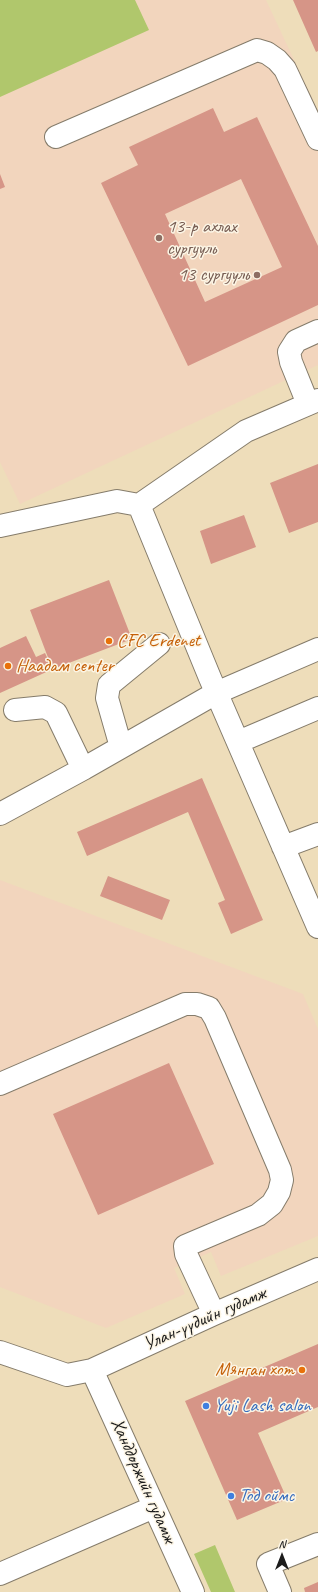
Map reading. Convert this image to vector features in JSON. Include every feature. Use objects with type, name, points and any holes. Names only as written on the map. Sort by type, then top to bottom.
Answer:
[{"type":"street","points":[[56,137],[257,50],[267,53],[277,60],[285,69],[318,139]]},
{"type":"street","points":[[0,526],[117,501],[139,505],[246,431],[313,402],[291,362],[289,352],[296,341],[318,331]]},
{"type":"street","points":[[139,505],[216,692],[318,928]]},
{"type":"street","points":[[121,747],[107,698],[109,685],[159,644]]},
{"type":"street","points":[[0,814],[83,769],[216,692],[318,649]]},
{"type":"street","points":[[15,710],[45,707],[56,712],[83,769]]},
{"type":"street","points":[[238,742],[318,708]]},
{"type":"street","points":[[283,847],[318,834]]},
{"type":"street","points":[[0,1084],[185,1004],[197,1004],[209,1008],[215,1018],[280,1170],[282,1180],[279,1192],[272,1204],[258,1215],[186,1246],[186,1254],[214,1314]]},
{"type":"street","name":"Улан-үүдийн гудамж","points":[[0,1352],[67,1375],[92,1370],[214,1314],[318,1269]]},
{"type":"street","name":"Ханддоржийн гудамж","points":[[92,1370],[193,1592]]},
{"type":"street","points":[[0,1574],[154,1507]]},
{"type":"street","points":[[280,1592],[268,1564],[318,1544]]},
{"type":"shaded area","name":"13-р ахлах сургууль","points":[[0,0],[266,0],[318,111],[318,365],[20,504],[0,462]]},
{"type":"shaded area","points":[[0,880],[303,994],[318,1029],[318,1236],[221,1276],[211,1252],[174,1268],[185,1294],[106,1328],[0,1287]]},
{"type":"green space","points":[[0,0],[135,0],[149,30],[0,97]]},
{"type":"green space","points":[[215,1545],[235,1592],[211,1592],[194,1554]]},
{"type":"building","points":[[293,0],[318,0],[318,51],[316,52]]},
{"type":"building","points":[[213,108],[224,132],[257,117],[318,246],[318,305],[188,366],[101,183],[138,165],[129,147]],"holes":[[[241,179],[282,267],[205,302],[165,214]]]},
{"type":"building","points":[[0,174],[5,187],[0,189]]},
{"type":"building","points":[[318,464],[318,522],[289,533],[270,483]]},
{"type":"building","points":[[244,515],[256,547],[211,564],[200,531]]},
{"type":"building","points":[[109,580],[132,639],[53,669],[0,693],[0,648],[26,636],[36,657],[45,653],[52,668],[30,610]]},
{"type":"building","points":[[202,778],[263,920],[231,934],[218,903],[225,900],[188,812],[87,856],[77,832]]},
{"type":"building","points":[[108,876],[170,900],[162,920],[100,896]]},
{"type":"building","points":[[169,1063],[214,1164],[98,1215],[53,1114]]},
{"type":"building","points":[[318,1344],[318,1407],[258,1433],[287,1499],[237,1520],[185,1401]]},
{"type":"building","points":[[318,1582],[318,1592],[305,1592],[304,1588]]},
{"type":"place","name":"13-р ахлах сургууль","points":[[159,238]]},
{"type":"place","name":"13 сургууль","points":[[257,275]]},
{"type":"place","name":"CFC Erdenet","points":[[109,641]]},
{"type":"place","name":"Наадам center","points":[[8,666]]},
{"type":"place","name":"Мянган хот","points":[[302,1370]]},
{"type":"place","name":"Yuji Lash salon","points":[[206,1406]]},
{"type":"place","name":"Тод оймс","points":[[231,1496]]}]
